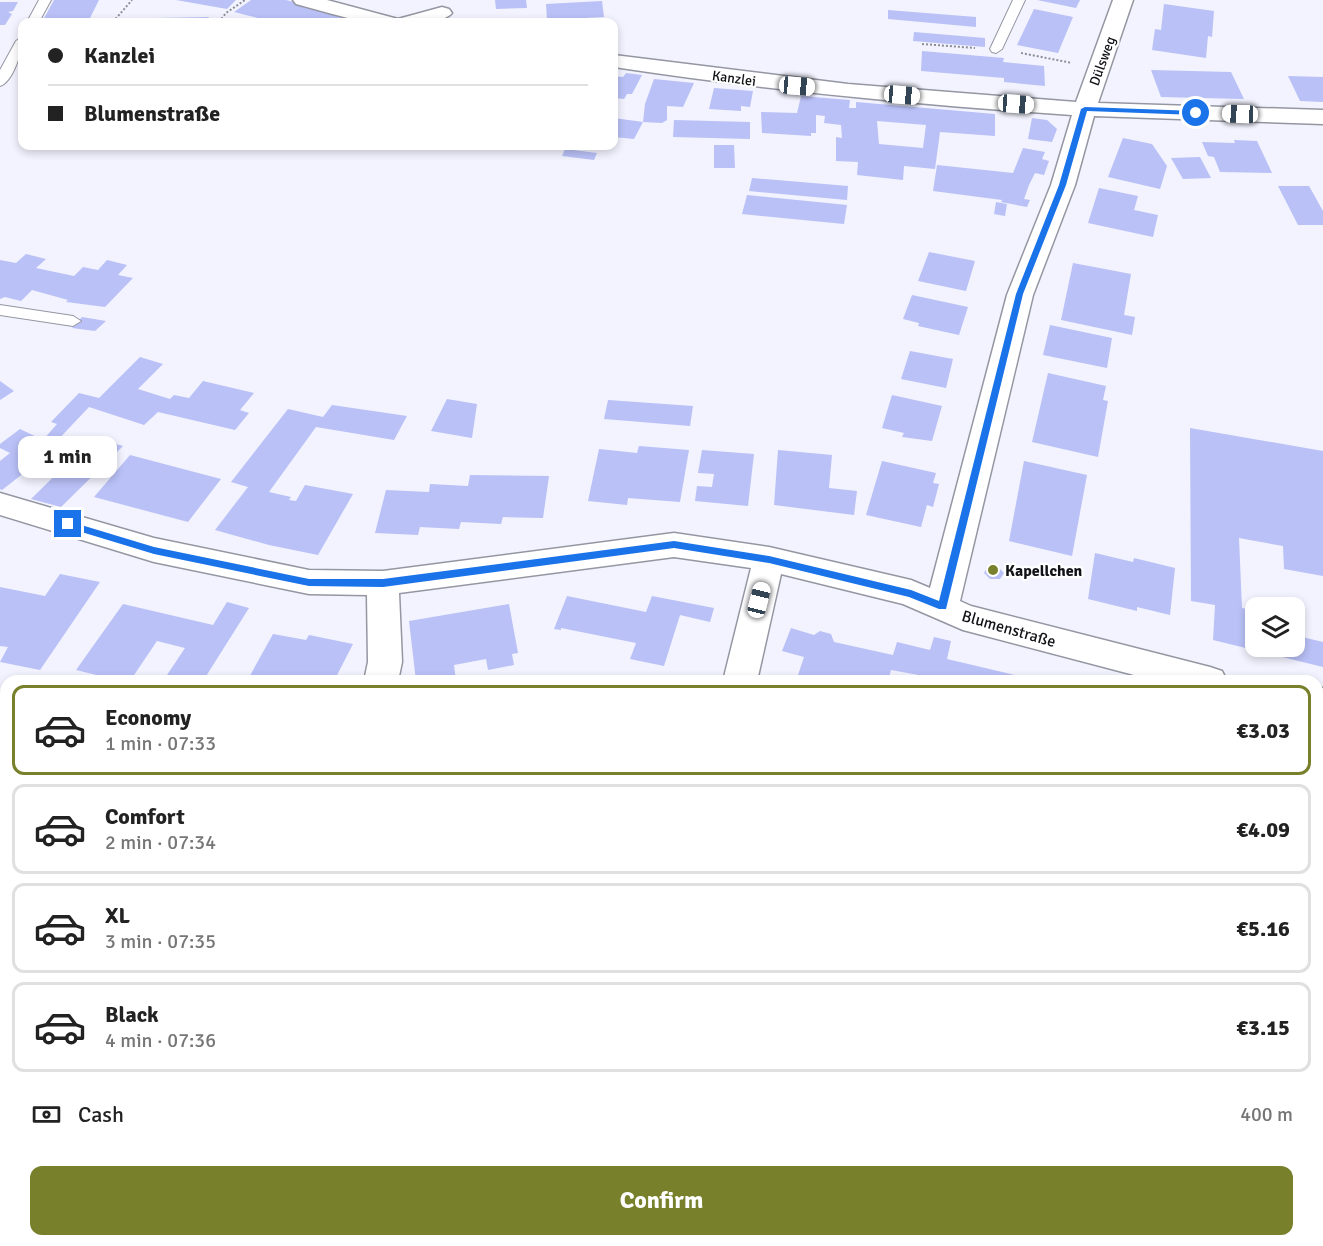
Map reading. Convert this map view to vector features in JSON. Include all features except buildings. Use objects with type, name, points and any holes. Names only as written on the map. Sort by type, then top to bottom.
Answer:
[{"type":"street","points":[[303,0],[374,18]]},
{"type":"street","name":"Dülsweg","points":[[942,606],[1020,294],[1062,185],[1085,109],[1123,0]]},
{"type":"street","points":[[429,18],[444,12]]},
{"type":"street","name":"Kanzlei","points":[[618,62],[776,84],[1085,109],[1323,117]]},
{"type":"street","name":"Blumenstraße","points":[[0,504],[154,550],[309,582],[383,583],[674,544],[769,560],[911,593],[963,617],[1187,675]]},
{"type":"street","points":[[741,675],[769,560]]},
{"type":"street","points":[[382,675],[385,663],[383,583]]},
{"type":"lane","points":[[35,18],[45,0]]},
{"type":"lane","points":[[996,49],[1019,0]]},
{"type":"lane","points":[[0,82],[18,48]]},
{"type":"lane","points":[[0,310],[73,321]]},
{"type":"path","points":[[116,18],[132,0]]},
{"type":"path","points":[[222,18],[245,0]]},
{"type":"place","name":"Kapellchen","points":[[993,570]]},
{"type":"route","points":[[68,524],[154,550],[309,582],[383,583],[674,544],[769,560],[911,593],[942,606],[1020,294],[1062,185],[1085,109],[1196,113]]}]
